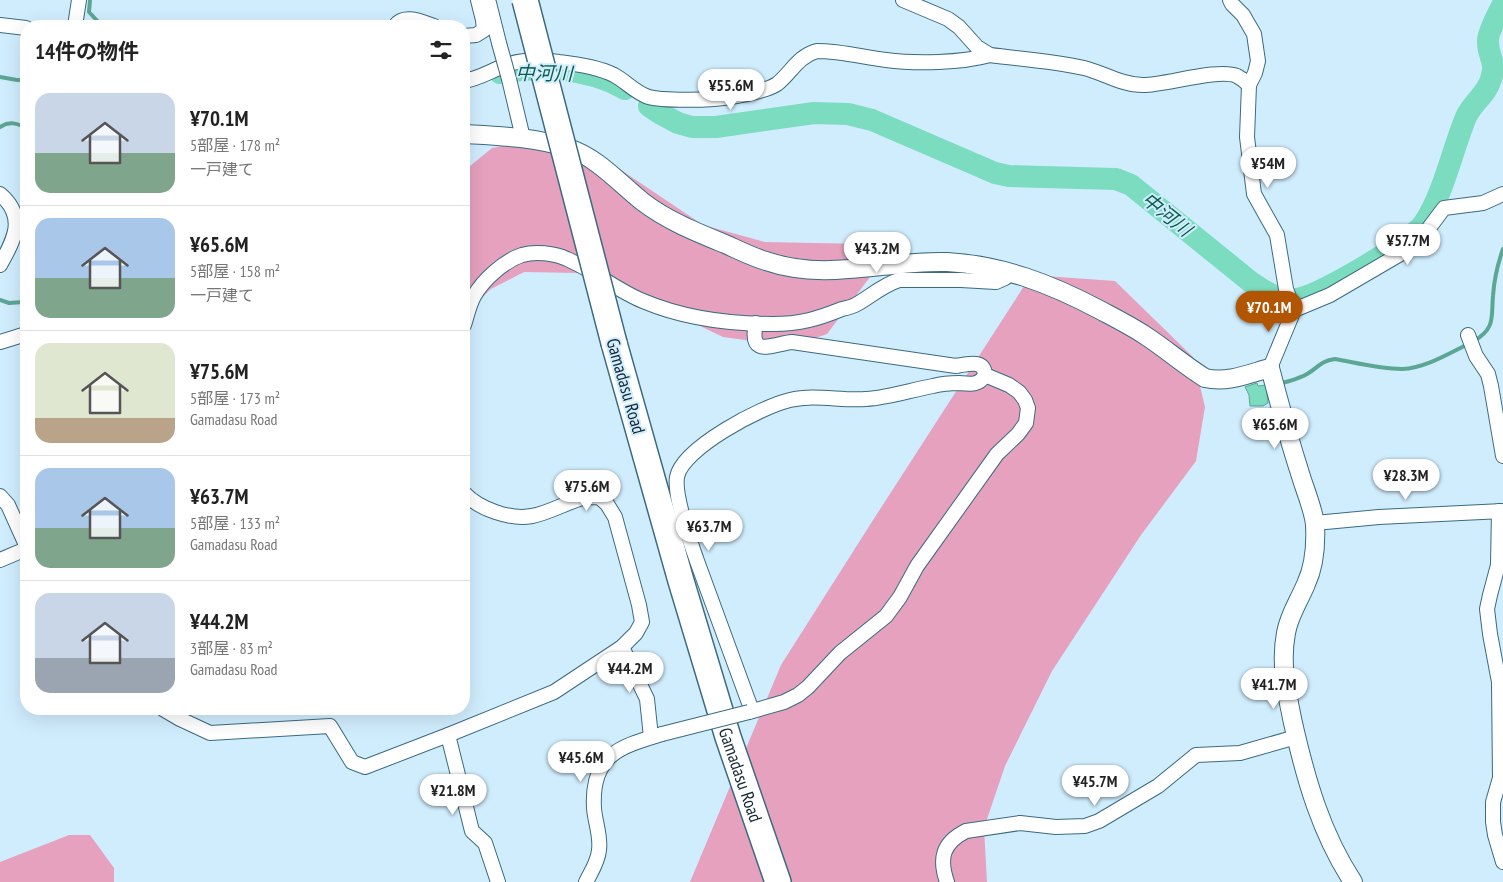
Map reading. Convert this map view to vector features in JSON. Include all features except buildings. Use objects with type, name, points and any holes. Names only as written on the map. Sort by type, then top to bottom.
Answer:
[{"type":"highway","name":"Gamadasu Road","points":[[526,0],[614,343],[681,582],[728,737],[778,882]]},
{"type":"street","points":[[76,20],[79,0]]},
{"type":"street","points":[[470,36],[476,35],[484,30],[484,20],[478,0]]},
{"type":"street","points":[[488,0],[523,138]]},
{"type":"street","points":[[903,0],[948,19],[959,26],[977,47],[990,55]]},
{"type":"street","points":[[1230,0],[1243,15],[1254,34],[1258,61],[1249,85],[1247,136],[1254,194],[1276,235],[1286,289],[1292,307],[1270,368],[1287,432],[1315,523],[1311,566],[1306,584],[1290,616],[1286,634],[1284,651],[1286,688],[1296,738],[1311,794],[1331,845],[1353,882]]},
{"type":"street","points":[[0,25],[20,27]]},
{"type":"street","points":[[470,80],[500,67],[527,60],[558,62],[593,68],[612,74],[626,82],[634,96],[713,99],[770,87],[777,83],[810,52],[817,51],[915,62],[978,58],[990,55],[1082,68],[1136,84],[1156,84],[1221,74],[1238,76],[1249,85]]},
{"type":"street","points":[[470,134],[523,138],[570,148],[593,160],[643,202],[666,218],[765,261],[793,269],[838,271],[892,264],[948,262],[995,268],[1037,280],[1064,291],[1144,334],[1205,378],[1228,380],[1270,368]]},
{"type":"street","points":[[0,194],[5,198],[15,216],[16,225],[15,235],[0,265]]},
{"type":"street","points":[[1292,307],[1330,295],[1402,253],[1423,236],[1444,208],[1483,202],[1503,194]]},
{"type":"street","points":[[470,308],[474,296],[494,271],[522,255],[541,253],[567,259],[610,285],[652,305],[708,319],[756,323],[789,324],[821,318],[855,305],[899,280],[996,282],[1005,278],[1011,272]]},
{"type":"street","points":[[586,882],[597,860],[600,849],[600,838],[594,809],[594,792],[597,775],[605,761],[621,748],[657,735],[784,702],[808,687],[840,653],[886,616],[900,597],[917,566],[997,454],[1026,424],[1028,408],[1019,392],[986,375],[981,366],[977,364],[970,363],[956,366],[792,342],[781,343],[771,348],[762,347],[755,338],[756,323]]},
{"type":"street","points":[[3,338],[20,335]]},
{"type":"street","points":[[1470,340],[1488,374],[1502,434],[1503,456]]},
{"type":"street","points":[[751,711],[683,518],[677,476],[686,458],[722,432],[787,401],[810,398],[866,399],[943,383],[971,385],[979,383],[986,375]]},
{"type":"street","points":[[0,496],[8,506],[20,532]]},
{"type":"street","points":[[173,715],[210,733],[330,726],[352,762],[365,767],[554,692],[622,647],[636,633],[642,622],[639,605],[615,517],[607,504],[599,497],[584,498],[530,516],[490,511],[470,500]]},
{"type":"street","points":[[1315,523],[1379,517],[1501,511],[1498,565],[1488,609],[1498,682],[1501,787],[1493,802],[1493,822],[1494,835],[1503,862]]},
{"type":"street","points":[[0,560],[20,552]]},
{"type":"street","points":[[622,647],[647,699],[657,735]]},
{"type":"street","points":[[448,735],[472,832],[485,843],[498,882]]},
{"type":"street","points":[[947,882],[944,872],[943,855],[958,835],[1020,823],[1056,827],[1085,826],[1099,821],[1158,786],[1196,755],[1240,753],[1296,738]]},
{"type":"shaded area","points":[[534,140],[571,144],[621,170],[703,225],[765,242],[865,244],[877,256],[873,273],[827,334],[801,343],[760,342],[723,337],[652,303],[578,273],[524,272],[491,289],[470,309],[470,166],[492,148]]},
{"type":"shaded area","points":[[1045,276],[1115,281],[1193,357],[1205,407],[1196,461],[1141,535],[1052,671],[1005,766],[984,828],[987,882],[690,882],[781,665],[1028,280]]},
{"type":"shaded area","points":[[1257,383],[1258,386],[1266,385],[1268,403],[1263,406],[1250,406],[1249,395],[1245,387]]},
{"type":"shaded area","points":[[69,835],[90,835],[114,868],[114,882],[0,882],[0,862]]},
{"type":"waterway","points":[[90,0],[89,12],[96,20]]},
{"type":"waterway","name":"中河川","points":[[649,106],[678,123],[692,127],[716,127],[814,113],[848,114],[872,120],[995,173],[1009,176],[1116,179],[1131,185],[1252,283],[1275,296],[1294,299],[1312,294],[1346,277],[1403,242],[1424,223],[1437,199],[1466,117],[1491,79],[1493,64],[1488,47],[1488,38],[1503,4]]},
{"type":"waterway","name":"中河川","points":[[500,73],[531,69],[564,70],[596,77],[625,89]]},
{"type":"waterway","points":[[0,77],[20,80]]},
{"type":"waterway","points":[[0,127],[13,123],[20,125]]},
{"type":"waterway","points":[[1474,341],[1486,331],[1491,322],[1495,278],[1503,249]]},
{"type":"waterway","name":"中河川","points":[[0,300],[9,303],[20,302]]},
{"type":"waterway","points":[[1280,384],[1304,376],[1330,360],[1335,359],[1385,368],[1411,368],[1436,360],[1468,344]]}]
